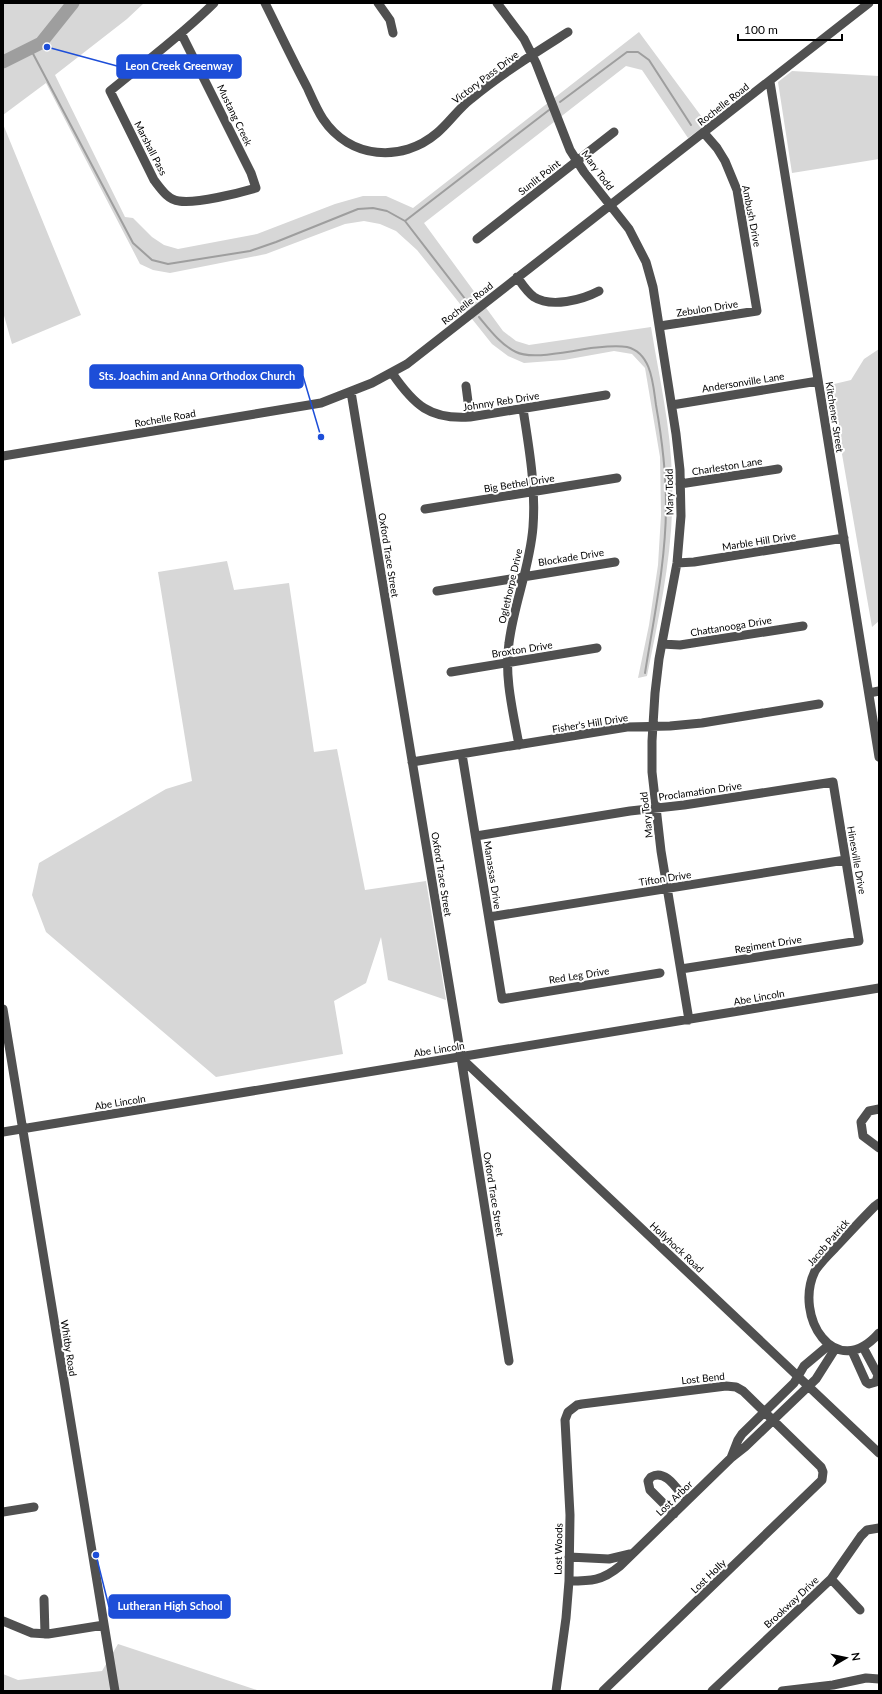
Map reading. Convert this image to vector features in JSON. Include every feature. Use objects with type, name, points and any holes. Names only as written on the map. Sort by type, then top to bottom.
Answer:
[{"type":"street","points":[[181,33],[214,3]]},
{"type":"street","name":"Victory Pass Drive","points":[[265,3],[323,119],[340,137],[364,150],[376,153],[406,151],[426,141],[446,125],[471,99],[532,55],[568,32]]},
{"type":"street","points":[[378,3],[390,20],[393,33]]},
{"type":"street","name":"Mary Todd","points":[[497,3],[524,39],[547,89],[565,138],[577,161],[629,229],[646,262],[653,287],[672,405],[680,484],[681,516],[677,563],[656,686],[652,772],[667,888],[689,1020]]},
{"type":"street","name":"Rochelle Road","points":[[3,456],[321,403],[392,373],[407,364],[612,205],[869,3]]},
{"type":"street","name":"Marshall Pass","points":[[181,33],[110,91],[154,180],[163,192],[171,198],[179,202],[192,201],[237,194],[256,188]]},
{"type":"street","name":"Mustang Creek","points":[[181,33],[251,173],[256,188]]},
{"type":"street","name":"Kitchener Street","points":[[770,82],[879,757]]},
{"type":"street","name":"Sunlit Point","points":[[477,239],[614,132]]},
{"type":"street","name":"Ambush Drive","points":[[704,133],[717,148],[725,161],[737,190],[757,311]]},
{"type":"street","points":[[517,278],[534,297],[547,302],[557,302],[586,297],[599,292]]},
{"type":"street","name":"Zebulon Drive","points":[[660,326],[757,311]]},
{"type":"street","name":"Johnny Reb Drive","points":[[392,373],[413,401],[429,412],[448,418],[470,417],[606,395]]},
{"type":"street","name":"Andersonville Lane","points":[[672,405],[818,381]]},
{"type":"street","points":[[466,386],[470,417]]},
{"type":"street","name":"Oxford Trace Street","points":[[350,392],[412,762],[509,1361]]},
{"type":"street","name":"Oglethorpe Drive","points":[[519,745],[508,680],[508,644],[526,575],[533,527],[533,471],[524,409]]},
{"type":"street","name":"Charleston Lane","points":[[680,484],[778,469]]},
{"type":"street","name":"Big Bethel Drive","points":[[425,509],[617,478]]},
{"type":"street","name":"Marble Hill Drive","points":[[677,563],[694,562],[844,538]]},
{"type":"street","name":"Blockade Drive","points":[[437,591],[526,575],[615,562]]},
{"type":"street","name":"Chattanooga Drive","points":[[662,644],[680,645],[804,626]]},
{"type":"street","name":"Broxton Drive","points":[[451,672],[597,648]]},
{"type":"street","points":[[869,693],[879,691]]},
{"type":"street","name":"Fisher's Hill Drive","points":[[412,762],[627,727],[653,727],[702,723],[819,704]]},
{"type":"street","name":"Manassas Drive","points":[[462,754],[502,999]]},
{"type":"street","name":"Proclamation Drive","points":[[476,836],[630,811],[684,805],[832,782]]},
{"type":"street","name":"Hinesville Drive","points":[[832,782],[859,941]]},
{"type":"street","name":"Tifton Drive","points":[[489,917],[846,860]]},
{"type":"street","name":"Regiment Drive","points":[[681,969],[859,941]]},
{"type":"street","name":"Red Leg Drive","points":[[502,999],[660,973]]},
{"type":"street","name":"Abe Lincoln","points":[[3,1132],[879,988]]},
{"type":"street","name":"Whitby Road","points":[[3,1009],[115,1691]]},
{"type":"street","name":"Hollyhock Road","points":[[460,1057],[879,1453]]},
{"type":"street","points":[[879,1109],[869,1111],[860,1122],[863,1136],[879,1148]]},
{"type":"street","name":"Jacob Patrick","points":[[832,1347],[819,1335],[810,1314],[810,1286],[815,1271],[879,1203]]},
{"type":"street","points":[[798,1376],[804,1366],[832,1347],[852,1351],[863,1347],[879,1333]]},
{"type":"street","points":[[808,1386],[820,1374],[826,1364],[832,1347]]},
{"type":"street","points":[[852,1351],[866,1382],[869,1384],[876,1382],[878,1375],[863,1347]]},
{"type":"street","points":[[817,1356],[826,1364]]},
{"type":"street","points":[[860,1369],[872,1364]]},
{"type":"street","name":"Lost Arbor","points":[[731,1458],[738,1440],[794,1383],[798,1376]]},
{"type":"street","name":"Lost Bend","points":[[572,1409],[582,1404],[726,1386],[736,1387],[743,1391],[821,1467],[824,1475]]},
{"type":"street","name":"Lost Arbor","points":[[568,1581],[602,1579],[620,1566],[731,1458],[745,1447],[808,1386]]},
{"type":"street","name":"Lost Woods","points":[[556,1691],[566,1618],[569,1557],[569,1476],[565,1424],[568,1412],[572,1409]]},
{"type":"street","points":[[674,1514],[650,1490],[648,1481],[650,1477],[659,1474],[665,1476],[687,1501]]},
{"type":"street","name":"Lost Holly","points":[[603,1691],[818,1486],[824,1475]]},
{"type":"street","points":[[3,1512],[34,1507]]},
{"type":"street","name":"Brookway Drive","points":[[713,1691],[831,1579],[861,1536],[867,1530],[879,1528]]},
{"type":"street","points":[[569,1557],[609,1559],[632,1554]]},
{"type":"street","points":[[831,1579],[860,1610]]},
{"type":"street","points":[[44,1599],[45,1634]]},
{"type":"street","points":[[3,1621],[32,1633],[45,1634],[104,1625]]},
{"type":"street","points":[[782,1691],[833,1685],[866,1678],[879,1679]]},
{"type":"shaded area","points":[[3,3],[144,3],[127,19],[55,75],[125,217],[133,218],[152,237],[164,245],[178,249],[257,234],[335,204],[363,196],[386,196],[413,208],[639,32],[707,124],[688,138],[642,70],[626,66],[424,223],[503,331],[516,341],[529,345],[651,327],[669,440],[672,503],[666,578],[647,676],[638,678],[649,625],[658,565],[661,515],[660,457],[645,368],[632,354],[614,351],[564,360],[524,363],[508,356],[492,344],[417,250],[396,231],[380,224],[364,221],[345,224],[266,254],[170,273],[153,270],[140,264],[46,83],[3,115]]},
{"type":"shaded area","points":[[792,71],[879,76],[879,159],[792,173],[778,82]]},
{"type":"shaded area","points":[[3,124],[81,315],[12,344],[3,312]]},
{"type":"shaded area","points":[[879,349],[879,621],[872,627],[830,385],[851,380],[864,359]]},
{"type":"shaded area","points":[[227,561],[234,590],[289,583],[314,752],[337,749],[365,890],[426,881],[446,1000],[388,980],[381,937],[366,983],[334,1001],[343,1054],[216,1077],[46,932],[32,895],[39,863],[166,789],[192,781],[158,572]]},
{"type":"shaded area","points":[[118,1644],[260,1691],[3,1691],[3,1674],[18,1680],[102,1671]]},
{"type":"waterway","points":[[3,62],[41,43],[73,3]]},
{"type":"waterway","points":[[30,48],[133,243],[152,260],[168,264],[250,251],[358,209],[373,208],[387,211],[405,221],[469,304]]},
{"type":"waterway","points":[[560,102],[627,52],[638,52],[649,60],[691,125]]},
{"type":"waterway","points":[[405,221],[549,110]]},
{"type":"waterway","points":[[479,317],[505,345],[516,352],[542,355],[591,348],[622,346],[635,350],[642,356],[650,371],[660,430],[666,505],[662,568],[645,673]]},
{"type":"place","name":"Leon Creek Greenway","points":[[47,47]]},
{"type":"place","name":"Sts. Joachim and Anna Orthodox Church","points":[[321,437]]},
{"type":"place","name":"Lutheran High School","points":[[96,1555]]}]
